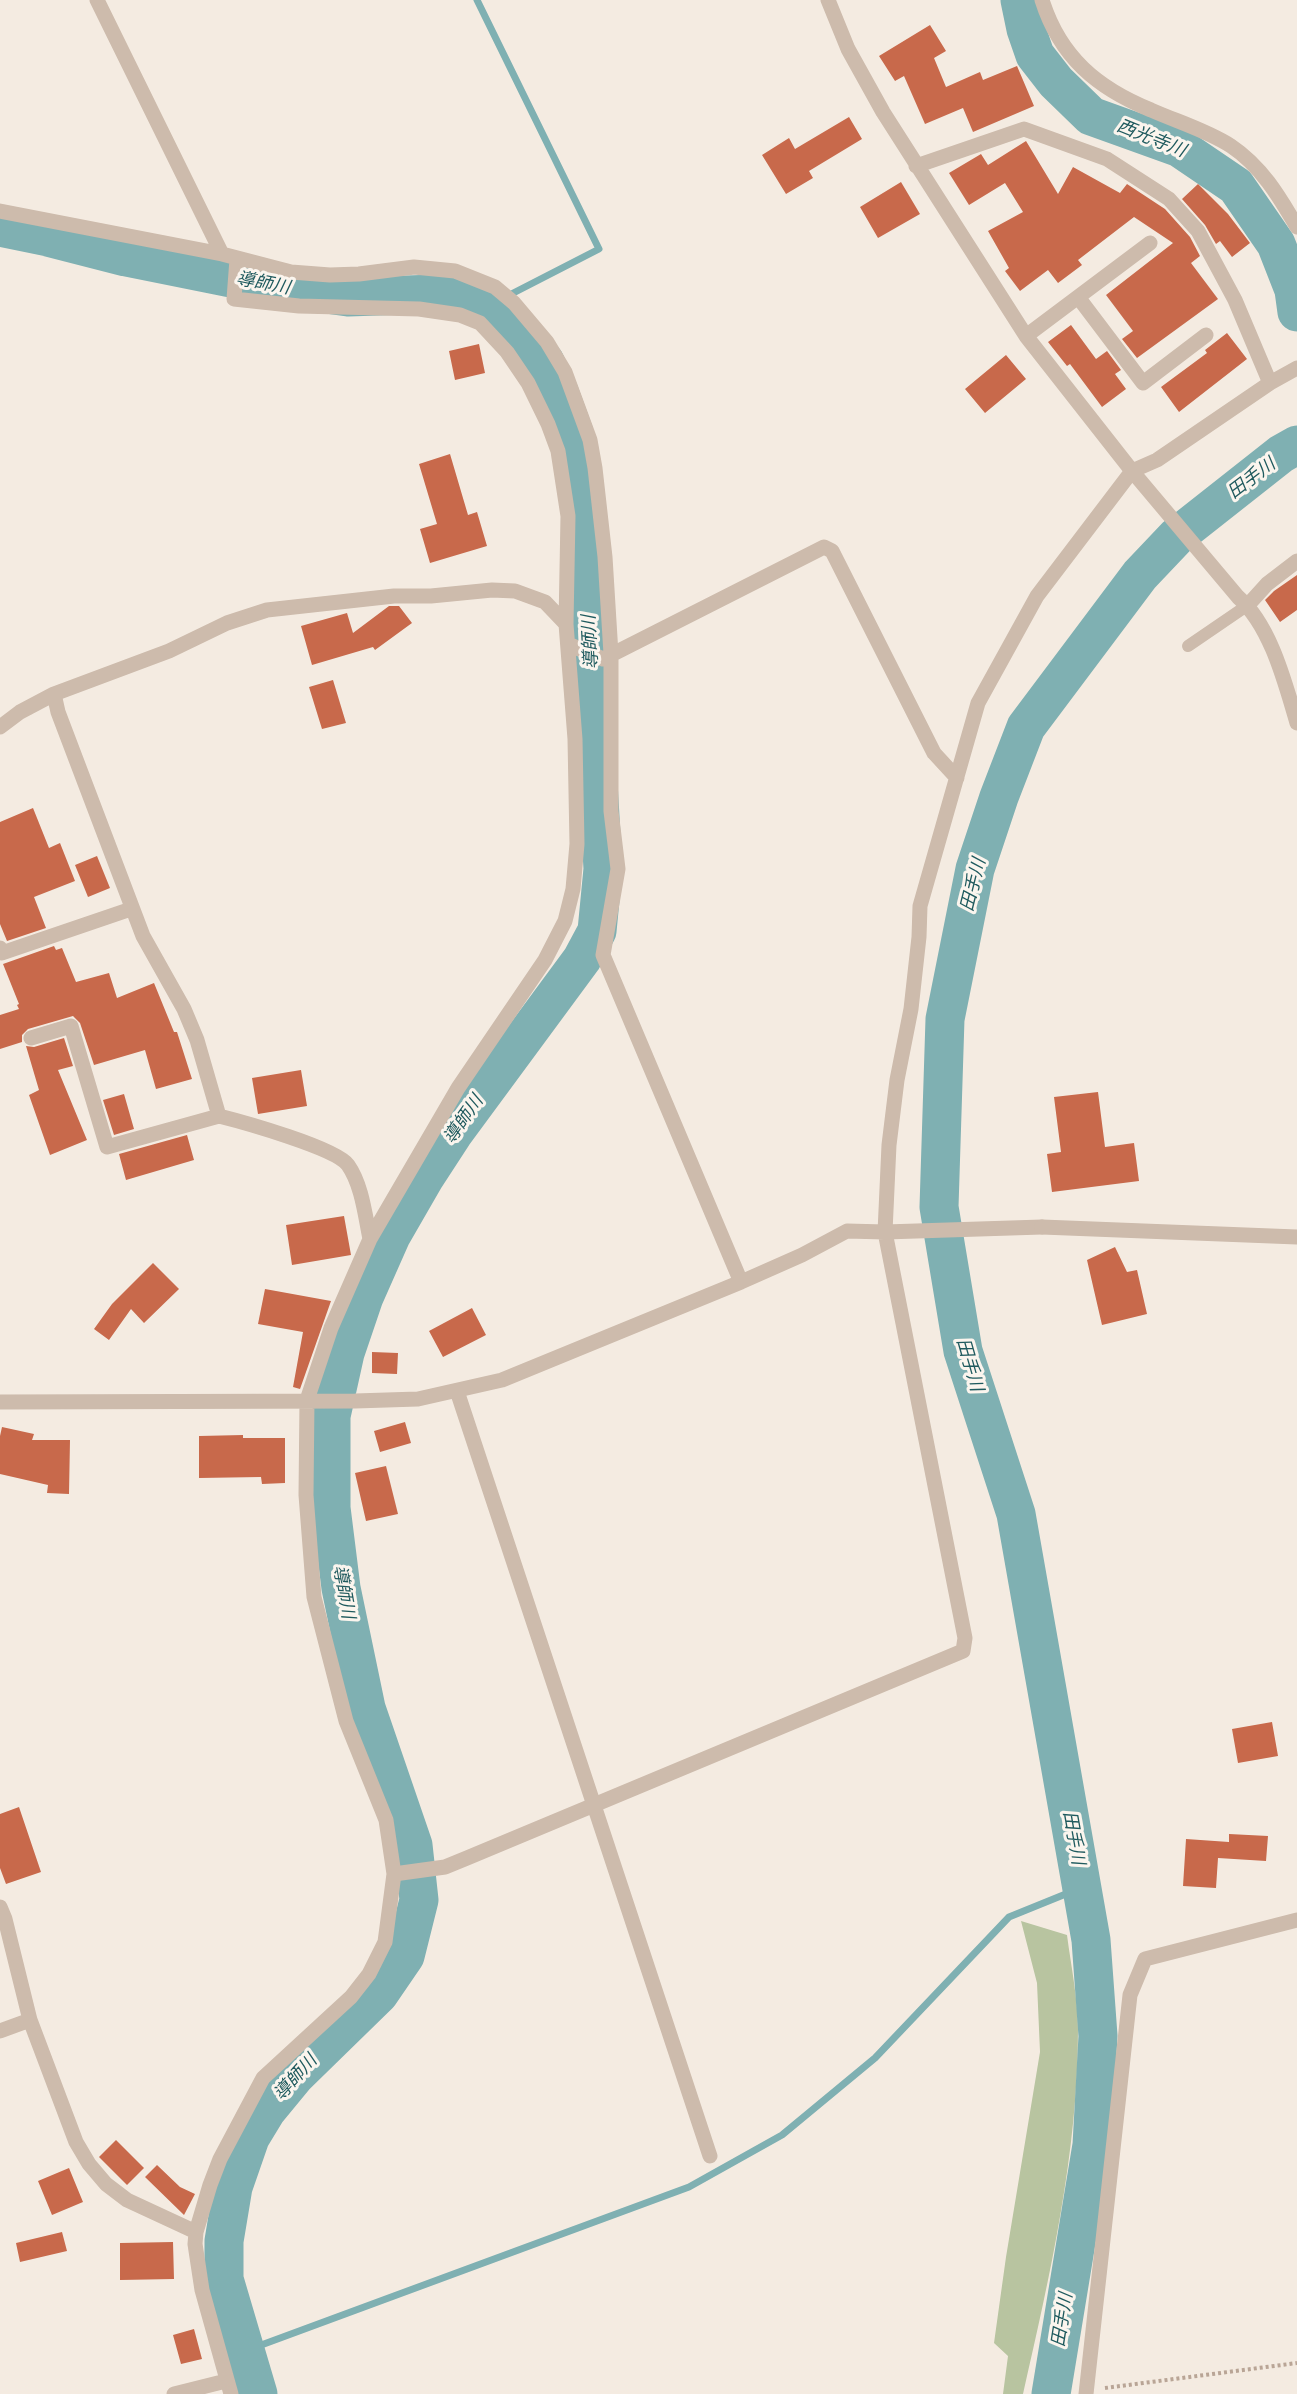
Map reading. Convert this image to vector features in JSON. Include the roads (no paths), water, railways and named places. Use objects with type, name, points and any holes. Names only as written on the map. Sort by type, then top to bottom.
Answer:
[{"type":"street","points":[[97,0],[229,257],[234,299],[299,306],[419,309],[460,315],[480,323],[507,352],[528,383],[548,424],[558,451],[568,516],[566,624],[575,739],[577,844],[573,889],[565,921],[545,960],[458,1088],[370,1239],[331,1328],[307,1400],[306,1495],[314,1597],[346,1721],[386,1820],[394,1874],[385,1942],[369,1974],[351,1997],[263,2078],[220,2159],[196,2232],[195,2244],[202,2290],[229,2387],[174,2394]]},
{"type":"street","points":[[828,0],[848,49],[916,166],[1026,336],[1137,477],[1243,601],[1271,644],[1297,723]]},
{"type":"street","points":[[1042,0],[1048,17],[1063,44],[1080,67],[1123,97],[1232,146],[1257,168],[1297,227]]},
{"type":"street","points":[[916,166],[1024,129],[1107,159],[1169,199],[1198,231],[1235,300],[1270,383]]},
{"type":"street","points":[[0,211],[229,257],[291,272],[330,275],[414,267],[454,271],[495,288],[514,303],[547,342],[566,372],[590,440],[604,546],[611,811],[618,869],[603,955],[741,1282]]},
{"type":"street","points":[[1026,336],[1150,243]]},
{"type":"street","points":[[1078,297],[1143,383],[1206,335]]},
{"type":"street","points":[[394,1874],[445,1867],[963,1651],[965,1638],[885,1232],[889,1146],[897,1080],[911,1009],[920,937],[920,906],[978,703],[1037,596],[1137,477],[1157,460],[1294,369]]},
{"type":"street","points":[[568,644],[607,656],[824,547],[832,551],[934,753],[957,778]]},
{"type":"street","points":[[1243,601],[1297,561]]},
{"type":"street","points":[[0,727],[20,712],[54,694],[160,654],[227,623],[267,610],[394,596],[431,596],[492,590],[515,591],[545,602],[566,624]]},
{"type":"street","points":[[54,694],[58,712],[131,909],[143,936],[184,1009],[197,1040],[219,1116]]},
{"type":"street","points":[[0,948],[2,953],[131,909]]},
{"type":"street","points":[[31,1038],[71,1026],[107,1147],[219,1116],[331,1152],[346,1162],[356,1179],[370,1239]]},
{"type":"street","points":[[0,1402],[418,1399],[502,1380],[741,1282],[802,1255],[847,1230],[885,1232],[1042,1227],[1297,1238]]},
{"type":"street","points":[[457,1390],[710,2156]]},
{"type":"street","points":[[0,1907],[30,2020],[76,2142],[89,2164],[106,2184],[127,2200],[196,2232]]},
{"type":"street","points":[[1086,2392],[1130,1995],[1145,1959],[1297,1920]]},
{"type":"street","points":[[0,2031],[30,2020]]},
{"type":"lane","points":[[1188,646],[1243,601]]},
{"type":"waterway","points":[[477,0],[599,249],[488,306]]},
{"type":"waterway","name":"西光寺川","points":[[1020,0],[1026,29],[1035,55],[1056,82],[1091,116],[1180,148],[1236,186],[1276,244],[1294,290],[1297,312]]},
{"type":"waterway","name":"導師川","points":[[0,227],[126,257],[275,287],[348,297],[436,294],[488,306],[523,337],[545,362],[574,433],[582,488],[586,577],[593,636],[594,712],[603,869],[597,931],[582,959],[453,1134],[391,1236],[364,1297],[345,1353],[331,1416],[331,1508],[341,1588],[366,1708],[413,1845],[419,1900],[405,1956],[379,1994],[295,2076],[267,2110],[250,2138],[233,2187],[224,2241],[224,2279],[258,2394]]},
{"type":"waterway","name":"田手川","points":[[1051,2394],[1092,2145],[1098,2036],[1091,1940],[1016,1514],[963,1351],[939,1207],[945,1019],[975,869],[1026,727],[1140,575],[1177,536],[1281,454],[1297,445]]},
{"type":"waterway","points":[[245,2351],[689,2187],[782,2135],[875,2058],[1009,1917],[1083,1887]]}]
